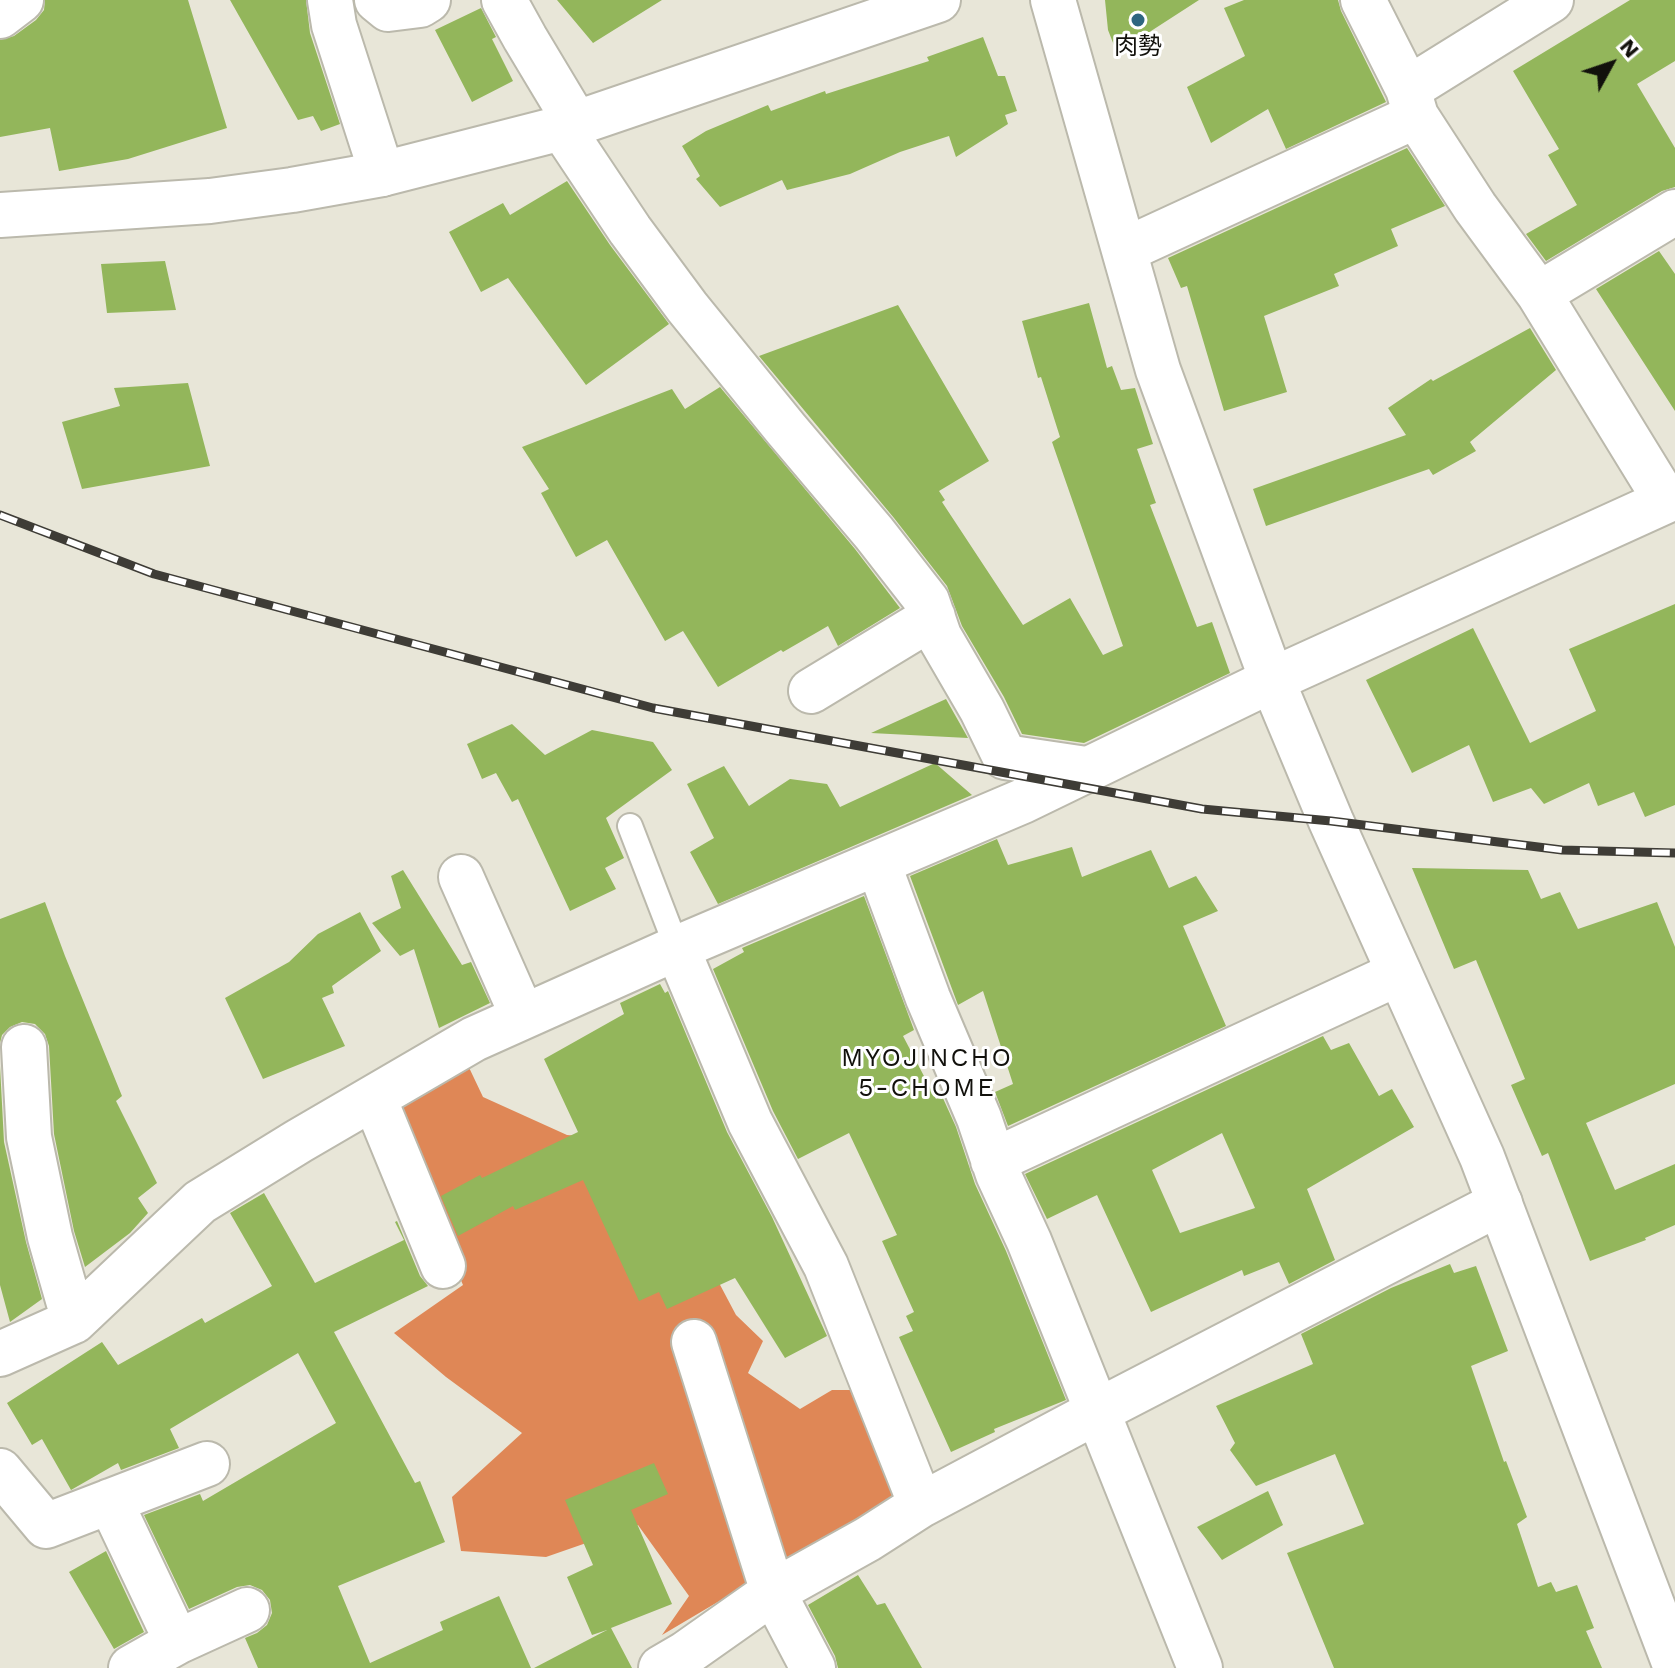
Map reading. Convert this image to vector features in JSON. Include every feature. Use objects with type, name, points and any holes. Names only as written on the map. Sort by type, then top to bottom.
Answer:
[{"type":"street","points":[[0,16],[21,0]]},
{"type":"street","points":[[330,0],[334,25],[382,174]]},
{"type":"street","points":[[377,0],[388,9],[420,5],[428,0]]},
{"type":"street","points":[[504,0],[569,125],[630,230],[687,307],[927,601],[939,636],[1005,757],[1086,769]]},
{"type":"street","points":[[0,215],[210,201],[382,174],[569,125],[938,0]]},
{"type":"street","points":[[1053,0],[1158,370],[1272,680],[1331,821],[1482,1157],[1675,1665]]},
{"type":"street","points":[[0,1354],[74,1321],[200,1202],[474,1039],[677,948],[1023,801],[1272,680],[1671,499],[1539,294],[1475,207],[1412,102],[1363,0]]},
{"type":"street","points":[[1125,250],[1412,102],[1551,0]]},
{"type":"street","points":[[1539,294],[1675,212]]},
{"type":"street","points":[[811,691],[933,617]]},
{"type":"street","points":[[878,863],[928,998],[979,1118],[993,1161],[1029,1241],[1200,1668]]},
{"type":"street","points":[[461,877],[523,1017]]},
{"type":"street","points":[[677,948],[750,1122],[826,1266],[921,1505]]},
{"type":"street","points":[[993,1161],[1399,973]]},
{"type":"street","points":[[24,1047],[29,1137],[50,1237],[74,1321]]},
{"type":"street","points":[[374,1098],[443,1266]]},
{"type":"street","points":[[680,1663],[773,1592],[868,1539],[921,1505],[1500,1203]]},
{"type":"street","points":[[694,1342],[773,1592],[813,1668]]},
{"type":"street","points":[[0,1471],[46,1526],[207,1464]]},
{"type":"street","points":[[110,1501],[177,1642]]},
{"type":"street","points":[[131,1668],[177,1642],[247,1610]]},
{"type":"lane","points":[[630,826],[677,948]]},
{"type":"shaded area","points":[[464,1057],[483,1097],[567,1135],[669,1143],[691,1230],[736,1315],[763,1341],[748,1373],[800,1409],[832,1390],[850,1390],[895,1497],[662,1635],[689,1596],[638,1525],[546,1557],[461,1551],[452,1497],[522,1433],[446,1377],[394,1333],[463,1285],[422,1189],[394,1108]]},
{"type":"building","points":[[45,0],[188,0],[227,128],[128,159],[59,171],[50,128],[0,137],[0,40],[14,36],[36,20],[44,10]]},
{"type":"building","points":[[230,0],[306,0],[310,33],[340,124],[321,131],[313,116],[298,120]]},
{"type":"building","points":[[557,0],[662,0],[593,43]]},
{"type":"building","name":"肉勢","points":[[1105,0],[1199,0],[1117,53],[1108,30]]},
{"type":"building","points":[[1244,0],[1338,0],[1386,102],[1286,149],[1268,109],[1211,143],[1187,87],[1245,56],[1224,8]]},
{"type":"building","points":[[1630,0],[1675,0],[1675,61],[1637,84],[1675,148],[1675,187],[1662,191],[1546,261],[1526,234],[1577,205],[1548,155],[1559,149],[1513,71]]},
{"type":"building","points":[[481,8],[513,81],[472,102],[435,30]]},
{"type":"building","points":[[983,37],[998,76],[1005,76],[1017,111],[1005,115],[1008,124],[956,157],[949,136],[900,152],[850,174],[787,190],[782,180],[720,207],[696,179],[700,176],[682,146],[706,131],[768,105],[771,111],[825,91],[826,94],[929,61],[927,57]]},
{"type":"building","points":[[1407,148],[1445,206],[1391,229],[1398,246],[1334,274],[1339,286],[1264,316],[1287,392],[1224,411],[1187,286],[1181,288],[1168,258]]},
{"type":"building","points":[[567,181],[669,324],[586,385],[508,278],[481,292],[449,232],[503,203],[510,215]]},
{"type":"building","points":[[1659,251],[1675,274],[1675,411],[1596,289]]},
{"type":"building","points":[[165,261],[176,310],[107,313],[101,264]]},
{"type":"building","points":[[1089,303],[1107,368],[1112,366],[1121,390],[1135,388],[1153,444],[1137,449],[1156,503],[1150,505],[1197,627],[1212,622],[1230,673],[1084,743],[1022,734],[962,626],[947,586],[759,356],[898,305],[989,461],[939,491],[945,500],[942,502],[1023,625],[1070,598],[1103,655],[1123,646],[1052,442],[1060,437],[1041,377],[1038,378],[1022,321]]},
{"type":"building","points":[[1530,328],[1556,370],[1470,442],[1476,451],[1433,475],[1429,469],[1266,526],[1253,489],[1406,435],[1388,408],[1431,379],[1433,381]]},
{"type":"building","points":[[188,383],[210,466],[82,489],[62,422],[120,406],[114,388]]},
{"type":"building","points":[[720,387],[900,608],[838,646],[828,626],[718,687],[683,631],[665,641],[607,540],[576,557],[541,493],[549,489],[522,447],[672,389],[685,409]]},
{"type":"building","points":[[1675,604],[1675,805],[1645,817],[1634,792],[1598,806],[1589,783],[1544,804],[1531,788],[1493,802],[1469,745],[1412,773],[1366,680],[1473,628],[1530,743],[1596,711],[1569,649]]},
{"type":"building","points":[[946,699],[968,738],[871,733]]},
{"type":"building","points":[[512,724],[545,755],[592,730],[653,742],[672,770],[606,818],[624,858],[605,868],[616,889],[570,911],[518,799],[512,802],[496,773],[482,779],[467,744]]},
{"type":"building","points":[[935,763],[972,795],[718,904],[690,852],[714,838],[687,784],[724,766],[749,806],[790,779],[827,784],[840,807]]},
{"type":"building","points":[[997,839],[1008,865],[1072,847],[1082,877],[1151,850],[1169,888],[1196,876],[1218,911],[1183,926],[1226,1026],[1008,1126],[995,1092],[1013,1084],[983,991],[958,1005],[910,876]]},
{"type":"building","points":[[1412,868],[1528,870],[1541,899],[1560,892],[1578,929],[1657,902],[1675,947],[1675,1084],[1586,1123],[1615,1190],[1675,1164],[1675,1225],[1646,1240],[1590,1261],[1548,1153],[1542,1156],[1511,1085],[1525,1079],[1476,960],[1454,969]]},
{"type":"building","points":[[403,870],[462,965],[471,962],[490,1003],[439,1028],[414,949],[400,956],[372,923],[401,908],[391,876]]},
{"type":"building","points":[[864,896],[914,1030],[903,1036],[936,1099],[942,1096],[956,1127],[975,1184],[1006,1251],[1066,1400],[994,1429],[995,1432],[951,1452],[899,1337],[913,1331],[906,1316],[914,1312],[882,1241],[897,1235],[849,1133],[798,1159],[773,1111],[713,969],[744,952],[742,948]]},
{"type":"building","points":[[45,902],[122,1096],[116,1101],[157,1183],[138,1198],[148,1213],[130,1233],[85,1267],[74,1231],[54,1134],[49,1046],[45,1034],[35,1024],[22,1022],[10,1027],[2,1035],[0,1043],[0,919]]},
{"type":"building","points":[[360,912],[381,951],[332,986],[334,993],[322,998],[345,1046],[263,1079],[225,998],[289,962],[318,934]]},
{"type":"building","points":[[660,984],[665,993],[668,991],[727,1132],[772,1217],[827,1336],[785,1358],[735,1278],[667,1309],[659,1292],[639,1301],[583,1180],[515,1210],[513,1206],[458,1236],[441,1196],[480,1175],[482,1178],[578,1132],[544,1059],[624,1014],[620,1003]]},
{"type":"building","points":[[1323,1036],[1331,1050],[1349,1043],[1379,1096],[1392,1089],[1414,1127],[1307,1189],[1335,1260],[1289,1284],[1279,1262],[1244,1276],[1242,1270],[1151,1312],[1097,1195],[1047,1219],[1025,1174]],"holes":[[[1222,1133],[1255,1208],[1180,1233],[1152,1170]]]},
{"type":"building","points":[[0,1066],[4,1142],[42,1299],[10,1322],[0,1285]]},
{"type":"building","points":[[264,1193],[315,1283],[404,1240],[397,1221],[420,1276],[428,1286],[334,1332],[415,1483],[420,1481],[445,1542],[338,1586],[370,1663],[443,1630],[440,1622],[499,1596],[531,1668],[258,1668],[245,1638],[267,1625],[272,1613],[270,1600],[262,1590],[250,1585],[237,1587],[189,1609],[144,1515],[200,1494],[203,1501],[336,1423],[298,1353],[170,1429],[179,1448],[121,1470],[118,1463],[71,1490],[42,1439],[32,1445],[7,1403],[102,1342],[118,1365],[202,1318],[205,1323],[272,1286],[230,1213]]},
{"type":"building","points":[[1450,1264],[1454,1273],[1476,1266],[1508,1351],[1471,1366],[1504,1462],[1527,1517],[1517,1524],[1538,1587],[1551,1582],[1556,1592],[1577,1585],[1594,1628],[1586,1631],[1602,1668],[1334,1668],[1287,1553],[1364,1524],[1335,1454],[1256,1486],[1230,1450],[1235,1443],[1216,1406],[1313,1364],[1301,1334],[1391,1288]]},
{"type":"building","points":[[654,1463],[668,1494],[631,1510],[672,1604],[611,1628],[632,1668],[534,1668],[607,1630],[592,1635],[567,1577],[593,1565],[565,1500]]},
{"type":"building","points":[[1268,1491],[1283,1525],[1222,1560],[1197,1527]]},
{"type":"building","points":[[106,1551],[144,1632],[114,1649],[69,1572]]},
{"type":"building","points":[[858,1575],[877,1605],[885,1603],[922,1668],[838,1668],[835,1656],[808,1605]]},
{"type":"railway","points":[[0,515],[154,574],[653,708],[1202,809],[1331,821],[1562,850],[1675,853]]},
{"type":"place","name":"肉勢","points":[[1138,20]]},
{"type":"district","name":"MYOJINCHO 5-CHOME","points":[[927,1073]]}]
